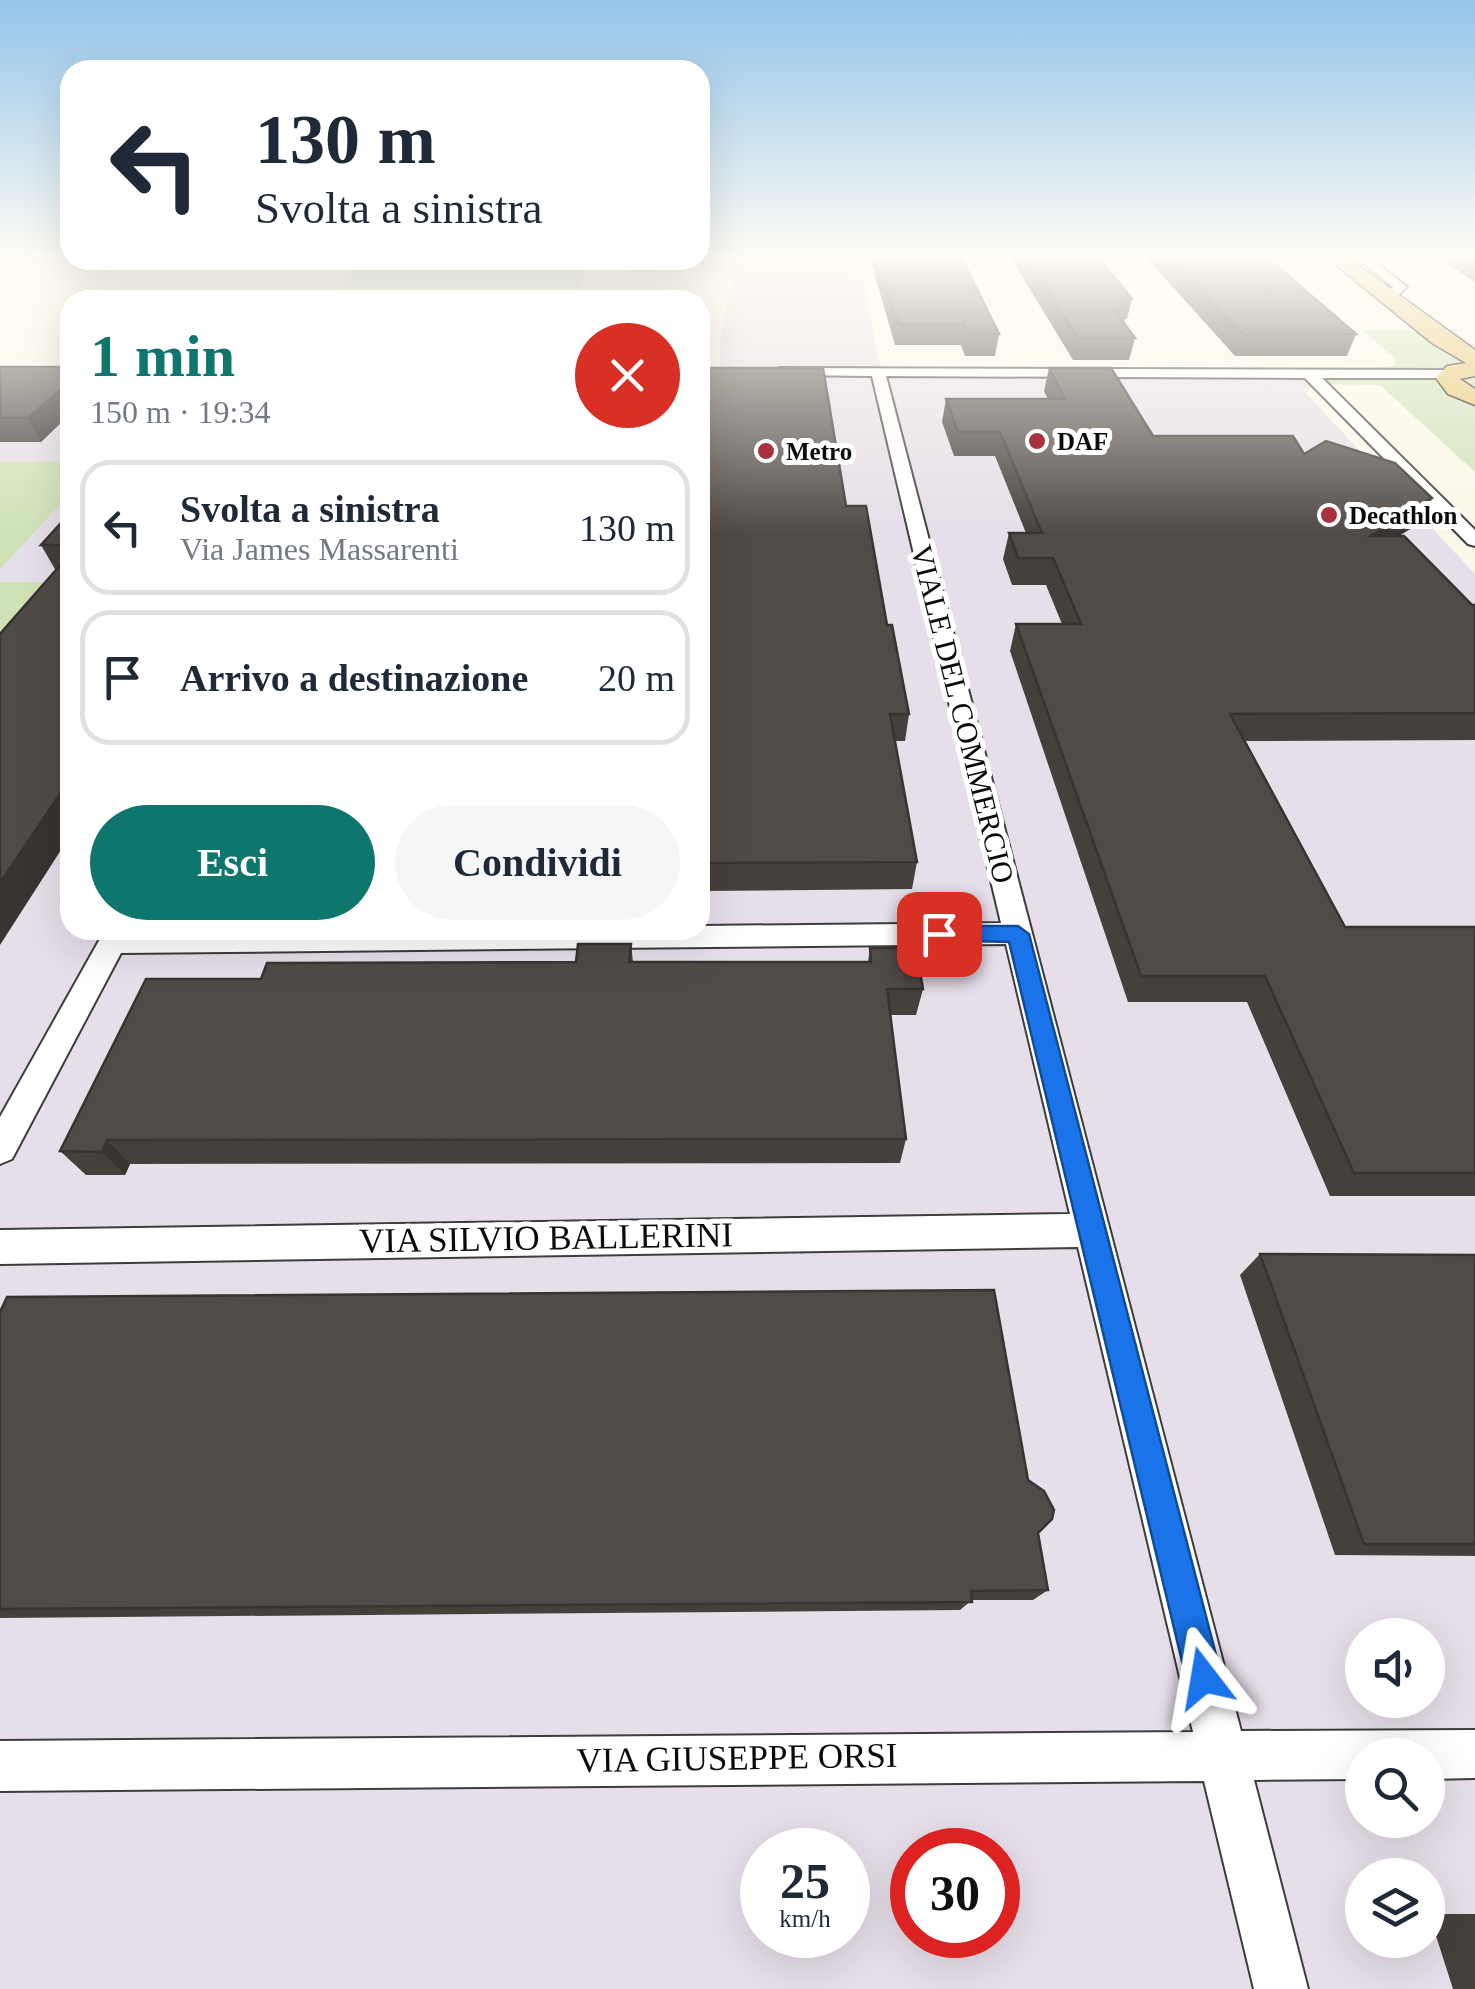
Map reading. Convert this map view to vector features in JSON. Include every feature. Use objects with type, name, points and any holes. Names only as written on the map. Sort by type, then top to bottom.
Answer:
[{"type":"main road","points":[[1447,348],[1464,368],[1450,384],[1471,396]]},
{"type":"street","points":[[759,372],[1374,373],[1464,368]]},
{"type":"street","name":"VIALE DEL COMMERCIO","points":[[878,371],[1281,1989]]},
{"type":"street","points":[[1308,372],[1475,540]]},
{"type":"street","points":[[1374,373],[1471,396]]},
{"type":"street","points":[[710,935],[1018,934]]},
{"type":"street","points":[[0,1149],[114,940]]},
{"type":"street","name":"VIA SILVIO BALLERINI","points":[[0,1246],[1092,1230]]},
{"type":"street","name":"VIA GIUSEPPE ORSI","points":[[0,1766],[1222,1753],[1475,1754]]},
{"type":"shaded area","points":[[720,348],[876,348],[881,371],[1307,372],[1323,384],[1303,390],[1475,574],[1475,1989],[0,1989],[0,372],[60,372],[60,940],[710,940],[710,370],[720,370]]},
{"type":"green space","points":[[1383,348],[1475,348],[1475,472],[1380,385],[1323,384],[1307,372],[1394,366],[1396,359]]},
{"type":"green space","points":[[0,462],[60,462],[60,505],[0,569]]},
{"type":"green space","points":[[0,582],[49,582],[0,636]]},
{"type":"building","points":[[0,367],[60,367],[60,390],[28,418],[0,418]]},
{"type":"building","points":[[710,368],[823,368],[846,506],[866,506],[887,625],[892,625],[909,714],[890,714],[917,862],[710,863]]},
{"type":"building","points":[[1049,368],[1111,368],[1153,436],[1293,436],[1304,454],[1326,441],[1395,463],[1432,498],[1371,536],[1404,536],[1475,605],[1475,713],[1230,714],[1345,927],[1475,927],[1475,1173],[1354,1173],[1265,976],[1141,976],[1016,624],[1081,624],[1053,558],[1018,558],[1009,533],[1042,533],[1000,432],[958,432],[946,399],[1065,399]]},
{"type":"building","points":[[60,524],[60,545],[41,545]]},
{"type":"building","points":[[60,565],[60,794],[0,883],[0,634]]},
{"type":"building","points":[[578,944],[631,944],[629,962],[871,962],[870,948],[916,948],[923,989],[887,989],[906,1139],[107,1140],[102,1152],[60,1151],[146,979],[261,979],[267,963],[576,962]]},
{"type":"building","points":[[1260,1254],[1475,1255],[1475,1544],[1364,1544]]},
{"type":"building","points":[[994,1290],[1028,1480],[1044,1491],[1054,1510],[1052,1519],[1038,1533],[1048,1590],[971,1591],[972,1602],[0,1609],[0,1312],[7,1297]]},
{"type":"place","name":"DAF","points":[[1037,441]]},
{"type":"place","name":"Metro","points":[[766,451]]},
{"type":"place","name":"Decathlon","points":[[1329,515]]},
{"type":"route","points":[[939,934],[1018,934],[1204,1678]]}]
